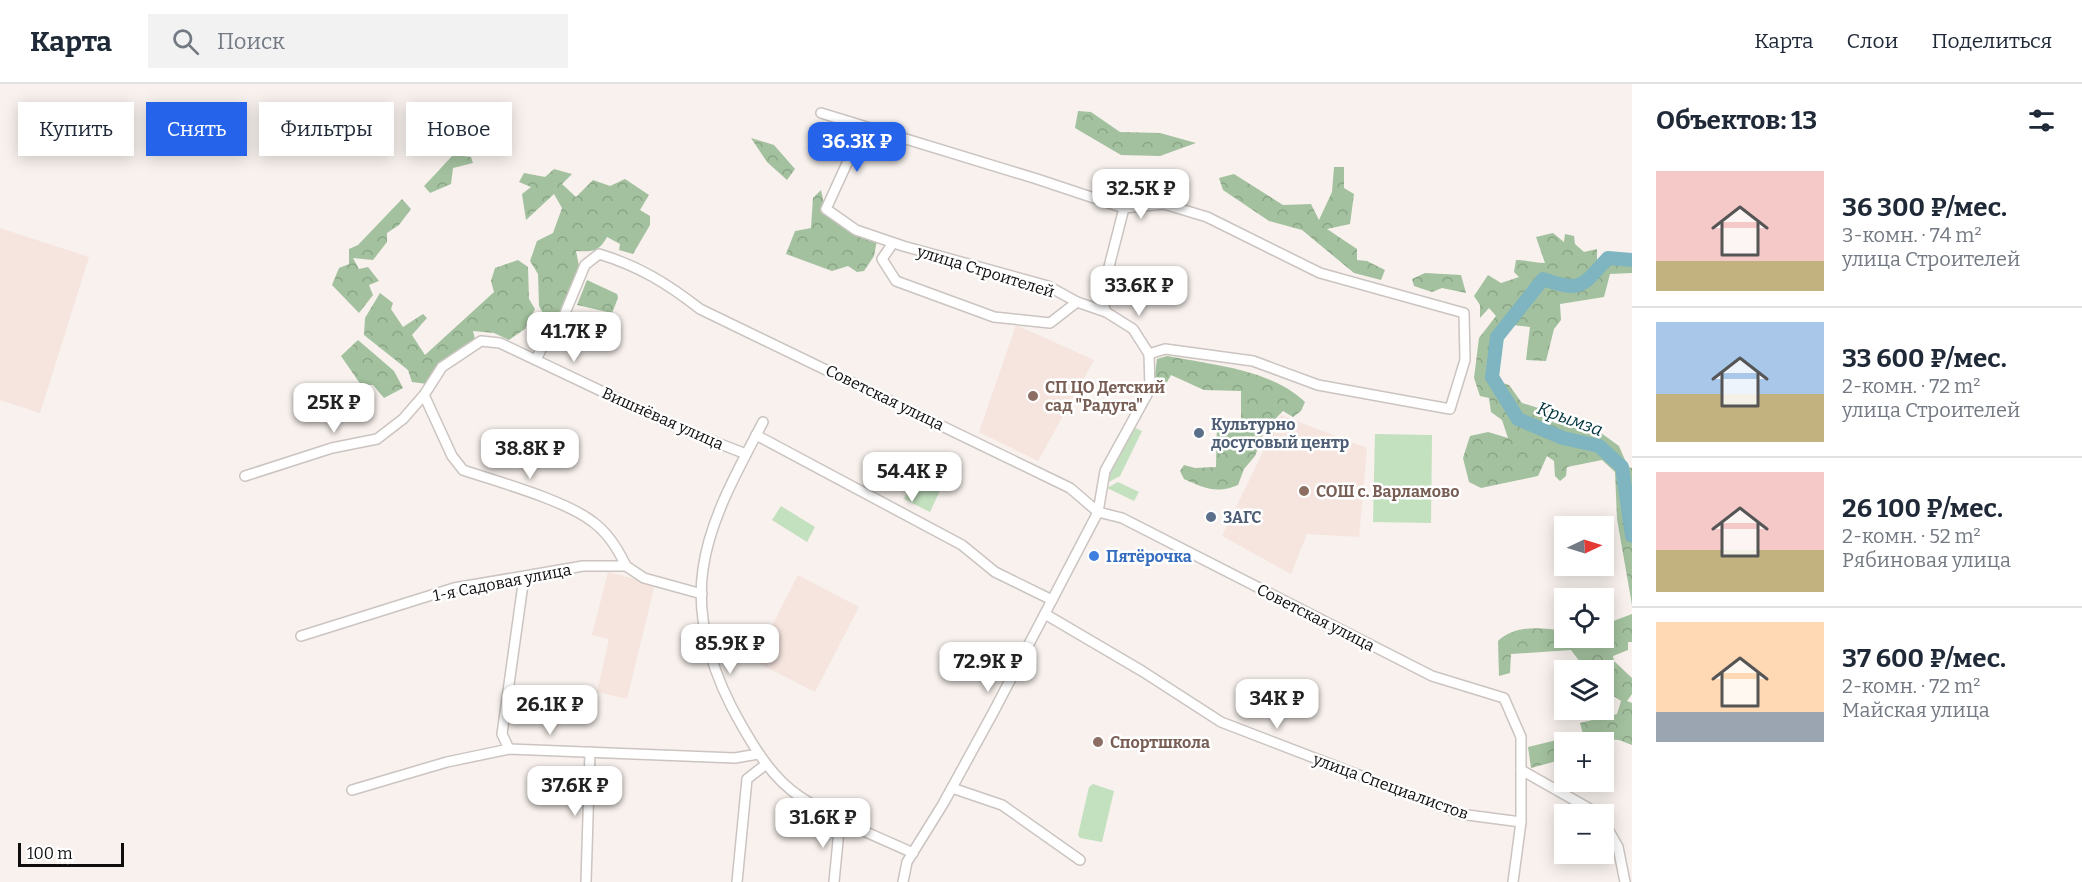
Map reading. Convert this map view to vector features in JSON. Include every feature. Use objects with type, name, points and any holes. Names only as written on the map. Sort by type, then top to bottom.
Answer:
[{"type":"street","points":[[821,113],[1124,208],[1164,204],[1207,217],[1320,273],[1464,313],[1465,360],[1450,410],[1318,385],[1253,361],[1165,349],[1149,354],[1150,389],[1105,471],[1098,512],[952,788],[907,862],[903,882]]},
{"type":"street","name":"улица Строителей","points":[[864,126],[826,209],[856,230],[893,243],[1048,286],[1077,302],[1106,312],[1133,329],[1149,354]]},
{"type":"street","points":[[1106,312],[1101,298],[1124,208]]},
{"type":"street","points":[[893,243],[882,259],[896,281],[994,317],[1050,324],[1077,302]]},
{"type":"street","name":"Советская улица","points":[[536,360],[545,341],[558,330],[585,265],[599,254],[661,279],[700,309],[1070,488],[1098,512],[1122,518],[1432,676],[1504,698],[1521,738],[1521,770]]},
{"type":"street","name":"Вишнёвая улица","points":[[424,395],[442,367],[481,341],[500,343],[679,428],[747,454]]},
{"type":"street","points":[[245,476],[332,448],[377,439],[403,419],[424,395],[452,456],[463,470],[573,509],[593,522],[616,545],[626,566]]},
{"type":"street","points":[[763,422],[714,526],[702,570],[703,618],[717,680],[765,765],[797,795],[840,820],[913,853]]},
{"type":"street","points":[[756,435],[962,545],[995,572],[1052,600]]},
{"type":"street","name":"1-я Садовая улица","points":[[301,636],[454,588],[583,566],[626,566],[644,578],[702,594]]},
{"type":"street","points":[[509,748],[502,734],[524,577]]},
{"type":"street","name":"улица Специалистов","points":[[1045,614],[1142,671],[1221,722],[1460,814],[1521,822]]},
{"type":"street","points":[[352,790],[447,762],[509,748],[735,758],[758,754]]},
{"type":"street","points":[[586,882],[590,752]]},
{"type":"street","points":[[737,882],[747,779],[765,765]]},
{"type":"street","points":[[1513,882],[1521,822],[1521,770],[1581,804]]},
{"type":"street","points":[[952,788],[1002,805],[1080,860]]},
{"type":"street","points":[[834,882],[840,820]]},
{"type":"street","points":[[1614,840],[1618,847],[1625,882]]},
{"type":"shaded area","points":[[0,228],[89,257],[40,413],[0,400]]},
{"type":"shaded area","name":"СП ЦО Детский сад \"Радуга\"","points":[[1016,325],[1094,360],[1038,461],[979,432]]},
{"type":"shaded area","name":"СОШ с. Варламово","points":[[1281,415],[1367,448],[1359,537],[1307,534],[1291,574],[1222,536]]},
{"type":"shaded area","points":[[608,572],[655,584],[627,699],[597,692],[609,639],[592,635]]},
{"type":"shaded area","points":[[798,575],[859,607],[815,692],[754,661]]},
{"type":"green space","points":[[1078,111],[1091,112],[1120,132],[1160,133],[1196,143],[1160,156],[1121,155],[1075,128]]},
{"type":"green space","points":[[751,138],[774,145],[795,169],[787,180],[767,162]]},
{"type":"green space","points":[[452,156],[471,157],[473,163],[453,168],[451,184],[430,193],[424,186]]},
{"type":"green space","points":[[1334,167],[1344,167],[1344,188],[1354,194],[1350,224],[1327,229],[1357,249],[1357,260],[1367,261],[1385,270],[1381,280],[1354,273],[1302,230],[1269,221],[1223,190],[1219,178],[1234,174],[1283,205],[1311,204],[1319,220],[1332,192]]},
{"type":"green space","points":[[554,169],[572,174],[562,184],[576,197],[593,180],[610,186],[625,179],[649,195],[640,210],[650,216],[650,225],[633,254],[619,250],[620,244],[607,237],[601,246],[594,250],[576,251],[580,271],[562,315],[551,328],[539,306],[538,274],[530,261],[537,241],[553,233],[562,208],[554,194],[526,220],[522,194],[531,187],[519,182],[524,173],[545,177]]},
{"type":"green space","points":[[821,190],[825,208],[877,240],[874,256],[864,271],[857,272],[848,266],[832,271],[786,254],[795,231],[811,228],[813,198]]},
{"type":"green space","points":[[402,199],[411,209],[399,225],[387,233],[387,242],[373,260],[353,258],[359,269],[368,267],[379,281],[369,285],[373,295],[359,313],[332,285],[339,268],[349,264],[349,249],[358,245]]},
{"type":"green space","points":[[1553,233],[1564,242],[1565,234],[1574,236],[1575,244],[1584,252],[1597,249],[1597,267],[1609,259],[1632,263],[1632,273],[1610,274],[1604,297],[1560,304],[1561,320],[1554,329],[1546,361],[1526,360],[1530,327],[1512,325],[1500,343],[1496,381],[1509,385],[1522,403],[1551,412],[1554,423],[1590,425],[1619,446],[1628,467],[1632,468],[1632,605],[1617,519],[1615,472],[1602,460],[1567,467],[1566,476],[1560,481],[1555,476],[1554,461],[1547,456],[1538,476],[1481,488],[1469,482],[1463,458],[1470,436],[1488,432],[1508,438],[1502,420],[1491,412],[1489,398],[1480,396],[1474,378],[1479,338],[1496,316],[1489,308],[1480,318],[1480,305],[1474,296],[1488,275],[1501,283],[1519,277],[1514,272],[1516,260],[1545,263],[1536,237]]},
{"type":"green space","points":[[518,260],[528,267],[529,299],[535,309],[525,329],[509,340],[494,333],[473,331],[475,339],[438,366],[427,384],[412,382],[408,370],[364,335],[365,318],[380,293],[393,303],[391,309],[403,327],[423,314],[427,318],[412,335],[425,355],[494,292],[491,281],[495,268]]},
{"type":"green space","points":[[1425,273],[1461,275],[1466,293],[1442,288],[1432,292],[1414,286],[1412,279]]},
{"type":"green space","points":[[587,280],[617,294],[618,298],[612,313],[577,305]]},
{"type":"green space","points":[[358,340],[394,371],[403,388],[384,398],[373,385],[361,385],[341,356]]},
{"type":"green space","points":[[1167,356],[1258,375],[1291,391],[1305,402],[1301,411],[1293,417],[1283,411],[1265,429],[1255,456],[1244,469],[1238,485],[1224,489],[1211,489],[1184,479],[1180,471],[1184,465],[1195,468],[1216,467],[1217,421],[1241,419],[1241,391],[1204,390],[1171,375],[1163,389],[1154,382],[1157,359]]},
{"type":"green space","points":[[1133,427],[1142,431],[1120,476],[1105,484]]},
{"type":"green space","points":[[1375,434],[1432,435],[1431,523],[1373,522]]},
{"type":"green space","points":[[918,470],[944,482],[930,512],[904,499]]},
{"type":"green space","points":[[1118,482],[1139,492],[1134,501],[1107,488]]},
{"type":"green space","points":[[781,506],[815,527],[807,542],[772,520]]},
{"type":"green space","points":[[1632,614],[1632,642],[1628,642],[1628,650],[1613,656],[1614,660],[1578,660],[1571,650],[1511,654],[1510,673],[1499,676],[1498,641],[1521,630],[1547,629],[1554,630],[1554,648],[1614,648],[1614,621]]},
{"type":"green space","points":[[1614,661],[1632,678],[1632,694],[1627,701],[1632,703],[1632,745],[1614,740],[1614,732],[1582,732],[1580,723],[1592,720],[1614,720],[1614,715],[1617,714],[1621,701],[1614,696]]},
{"type":"green space","points":[[1554,741],[1554,762],[1531,768],[1528,747]]},
{"type":"green space","points":[[1093,784],[1114,791],[1102,842],[1080,838],[1078,835],[1089,787]]},
{"type":"waterway","name":"Крымза","points":[[1632,260],[1608,258],[1586,281],[1574,286],[1543,279],[1497,337],[1492,377],[1518,419],[1563,438],[1599,446],[1622,467],[1632,536]]},
{"type":"place","name":"СП ЦО Детский сад \"Радуга\"","points":[[1033,396]]},
{"type":"place","name":"Культурно досуговый центр","points":[[1199,433]]},
{"type":"place","name":"СОШ с. Варламово","points":[[1304,491]]},
{"type":"place","name":"ЗАГС","points":[[1211,517]]},
{"type":"place","name":"Пятёрочка","points":[[1094,556]]},
{"type":"place","name":"Спортшкола","points":[[1098,742]]}]
